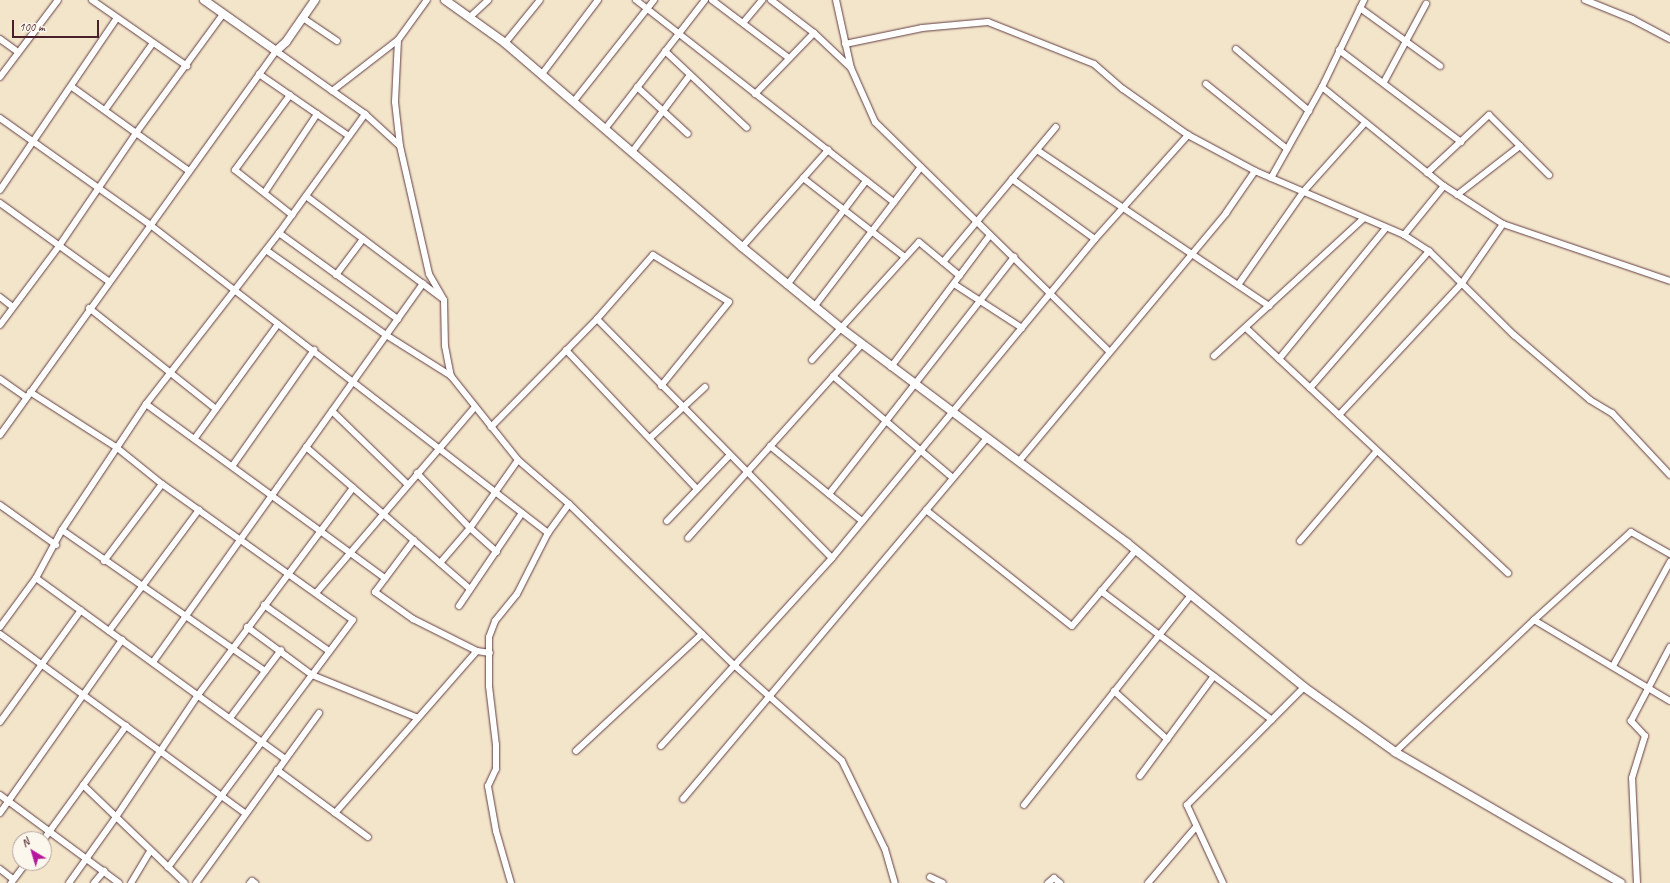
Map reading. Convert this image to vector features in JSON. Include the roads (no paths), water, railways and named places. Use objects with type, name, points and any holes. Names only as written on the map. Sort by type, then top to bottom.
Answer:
[{"type":"main road","points":[[204,0],[276,51],[286,42],[315,0]]},
{"type":"main road","points":[[445,0],[505,43],[814,307],[951,413],[987,438],[1136,550],[1304,687],[1395,752],[1621,883]]},
{"type":"street","points":[[0,77],[58,0]]},
{"type":"street","points":[[92,0],[187,66]]},
{"type":"street","points":[[332,91],[398,40],[427,0]]},
{"type":"street","points":[[470,17],[488,0]]},
{"type":"street","points":[[505,43],[540,0]]},
{"type":"street","points":[[542,74],[597,0]]},
{"type":"street","points":[[636,0],[894,202]]},
{"type":"street","points":[[574,101],[654,0]]},
{"type":"street","points":[[605,129],[705,0]]},
{"type":"street","points":[[712,0],[789,58]]},
{"type":"street","points":[[743,23],[762,0]]},
{"type":"street","points":[[771,0],[814,33],[850,68]]},
{"type":"street","points":[[836,0],[850,68],[876,122],[976,222],[1052,293],[1109,351]]},
{"type":"street","points":[[1272,178],[1322,87],[1364,0]]},
{"type":"street","points":[[1585,0],[1632,19],[1670,39]]},
{"type":"street","points":[[1384,82],[1426,4]]},
{"type":"street","points":[[1360,8],[1440,66]]},
{"type":"street","points":[[0,326],[59,246],[136,133],[187,66],[223,14]]},
{"type":"street","points":[[0,190],[72,87],[117,18]]},
{"type":"street","points":[[303,18],[336,41]]},
{"type":"street","points":[[845,44],[922,28],[988,22],[1094,64],[1123,89],[1188,135],[1255,171],[1363,219],[1404,235],[1429,251],[1514,335],[1590,400],[1612,412],[1670,475]]},
{"type":"street","points":[[755,94],[814,33]]},
{"type":"street","points":[[0,39],[18,52]]},
{"type":"street","points":[[398,40],[395,102],[400,146],[429,274],[444,300],[445,346],[452,376]]},
{"type":"street","points":[[105,110],[153,43]]},
{"type":"street","points":[[1236,49],[1309,111]]},
{"type":"street","points":[[1340,50],[1461,142]]},
{"type":"street","points":[[0,435],[108,281],[276,51],[364,114],[400,146]]},
{"type":"street","points":[[665,51],[747,128]]},
{"type":"street","points":[[260,74],[349,136]]},
{"type":"street","points":[[632,152],[690,75]]},
{"type":"street","points":[[1206,84],[1287,149]]},
{"type":"street","points":[[72,87],[189,170]]},
{"type":"street","points":[[637,87],[688,134]]},
{"type":"street","points":[[1322,87],[1444,186],[1503,224],[1670,281]]},
{"type":"street","points":[[290,95],[235,170],[265,192],[292,215]]},
{"type":"street","points":[[265,192],[317,114]]},
{"type":"street","points":[[0,627],[36,578],[56,545],[62,530],[146,404],[279,233],[364,114]]},
{"type":"street","points":[[1427,173],[1490,115],[1549,175]]},
{"type":"street","points":[[0,118],[149,224],[314,350],[548,533]]},
{"type":"street","points":[[1238,285],[1303,192],[1365,122]]},
{"type":"street","points":[[943,262],[1056,127]]},
{"type":"street","points":[[661,746],[832,558],[1095,239],[1188,135]]},
{"type":"street","points":[[1457,195],[1520,146]]},
{"type":"street","points":[[742,247],[828,150]]},
{"type":"street","points":[[1037,150],[1269,306]]},
{"type":"street","points":[[814,307],[921,167]]},
{"type":"street","points":[[1019,462],[1109,351],[1226,212],[1255,171]]},
{"type":"street","points":[[803,178],[905,257]]},
{"type":"street","points":[[1012,179],[1095,239]]},
{"type":"street","points":[[787,285],[866,181]]},
{"type":"street","points":[[1404,235],[1444,186]]},
{"type":"street","points":[[306,196],[444,300]]},
{"type":"street","points":[[0,203],[108,281]]},
{"type":"street","points":[[1214,356],[1363,219]]},
{"type":"street","points":[[1339,415],[1462,283],[1503,224]]},
{"type":"street","points":[[1279,359],[1386,228]]},
{"type":"street","points":[[279,233],[398,319]]},
{"type":"street","points":[[891,367],[990,235]]},
{"type":"street","points":[[336,274],[363,239]]},
{"type":"street","points":[[812,360],[919,242],[960,276]]},
{"type":"street","points":[[266,250],[386,335],[452,376],[518,460],[569,504],[734,665],[842,761],[885,849],[895,883]]},
{"type":"street","points":[[1310,388],[1429,251]]},
{"type":"street","points":[[491,427],[596,320],[654,255],[729,302],[661,386]]},
{"type":"street","points":[[829,494],[1014,257]]},
{"type":"street","points":[[153,662],[423,284]]},
{"type":"street","points":[[954,284],[1022,328]]},
{"type":"street","points":[[0,297],[14,307]]},
{"type":"street","points":[[89,308],[216,409]]},
{"type":"street","points":[[596,320],[729,456],[832,558]]},
{"type":"street","points":[[195,438],[278,324]]},
{"type":"street","points":[[1246,328],[1508,573]]},
{"type":"street","points":[[688,538],[862,344]]},
{"type":"street","points":[[232,465],[314,350]]},
{"type":"street","points":[[566,350],[697,489]]},
{"type":"street","points":[[834,376],[953,478]]},
{"type":"street","points":[[0,378],[116,447],[162,484],[353,620],[168,867]]},
{"type":"street","points":[[650,438],[705,387]]},
{"type":"street","points":[[146,404],[195,438],[385,578]]},
{"type":"street","points":[[316,593],[407,484],[475,407]]},
{"type":"street","points":[[332,411],[407,484]]},
{"type":"street","points":[[683,799],[987,438]]},
{"type":"street","points":[[770,446],[862,521]]},
{"type":"street","points":[[306,447],[470,589]]},
{"type":"street","points":[[1300,541],[1377,451]]},
{"type":"street","points":[[667,521],[729,456]]},
{"type":"street","points":[[440,563],[470,528],[518,460]]},
{"type":"street","points":[[417,473],[470,528],[497,552]]},
{"type":"street","points":[[104,561],[162,484]]},
{"type":"street","points":[[69,883],[231,649],[319,530],[353,488]]},
{"type":"street","points":[[0,504],[56,545]]},
{"type":"street","points":[[511,883],[496,831],[488,786],[496,768],[496,745],[489,686],[489,637],[495,621],[518,594],[548,533],[569,504]]},
{"type":"street","points":[[110,631],[199,510]]},
{"type":"street","points":[[926,510],[1072,626],[1136,550]]},
{"type":"street","points":[[459,606],[522,513]]},
{"type":"street","points":[[62,530],[104,561],[265,671]]},
{"type":"street","points":[[1395,752],[1534,620],[1631,532],[1670,554]]},
{"type":"street","points":[[414,540],[375,592],[412,619],[477,651],[490,654]]},
{"type":"street","points":[[1613,666],[1670,562]]},
{"type":"street","points":[[36,578],[286,759]]},
{"type":"street","points":[[1101,591],[1272,720]]},
{"type":"street","points":[[1024,805],[1191,595]]},
{"type":"street","points":[[264,605],[329,651]]},
{"type":"street","points":[[0,722],[81,610]]},
{"type":"street","points":[[1534,620],[1670,701]]},
{"type":"street","points":[[247,627],[281,650],[312,674],[418,718]]},
{"type":"street","points":[[0,634],[245,813]]},
{"type":"street","points":[[576,751],[702,634]]},
{"type":"street","points":[[0,813],[122,640]]},
{"type":"street","points":[[1637,883],[1632,778],[1644,736],[1631,721],[1670,647]]},
{"type":"street","points":[[230,718],[281,650]]},
{"type":"street","points":[[335,813],[477,651]]},
{"type":"street","points":[[1140,776],[1214,676]]},
{"type":"street","points":[[1222,883],[1187,805],[1304,687]]},
{"type":"street","points":[[1114,691],[1168,739]]},
{"type":"street","points":[[196,883],[245,813],[319,713]]},
{"type":"street","points":[[0,795],[49,831],[126,726]]},
{"type":"street","points":[[277,770],[368,837]]},
{"type":"street","points":[[83,785],[185,883]]},
{"type":"street","points":[[1148,883],[1196,827]]},
{"type":"street","points":[[52,833],[120,883]]},
{"type":"street","points":[[131,883],[150,851]]},
{"type":"street","points":[[0,869],[12,881],[20,871]]},
{"type":"street","points":[[94,883],[104,871]]},
{"type":"street","points":[[930,877],[943,883]]},
{"type":"street","points":[[1048,883],[1054,878],[1060,883]]},
{"type":"street","points":[[250,883],[252,881],[255,883]]}]
